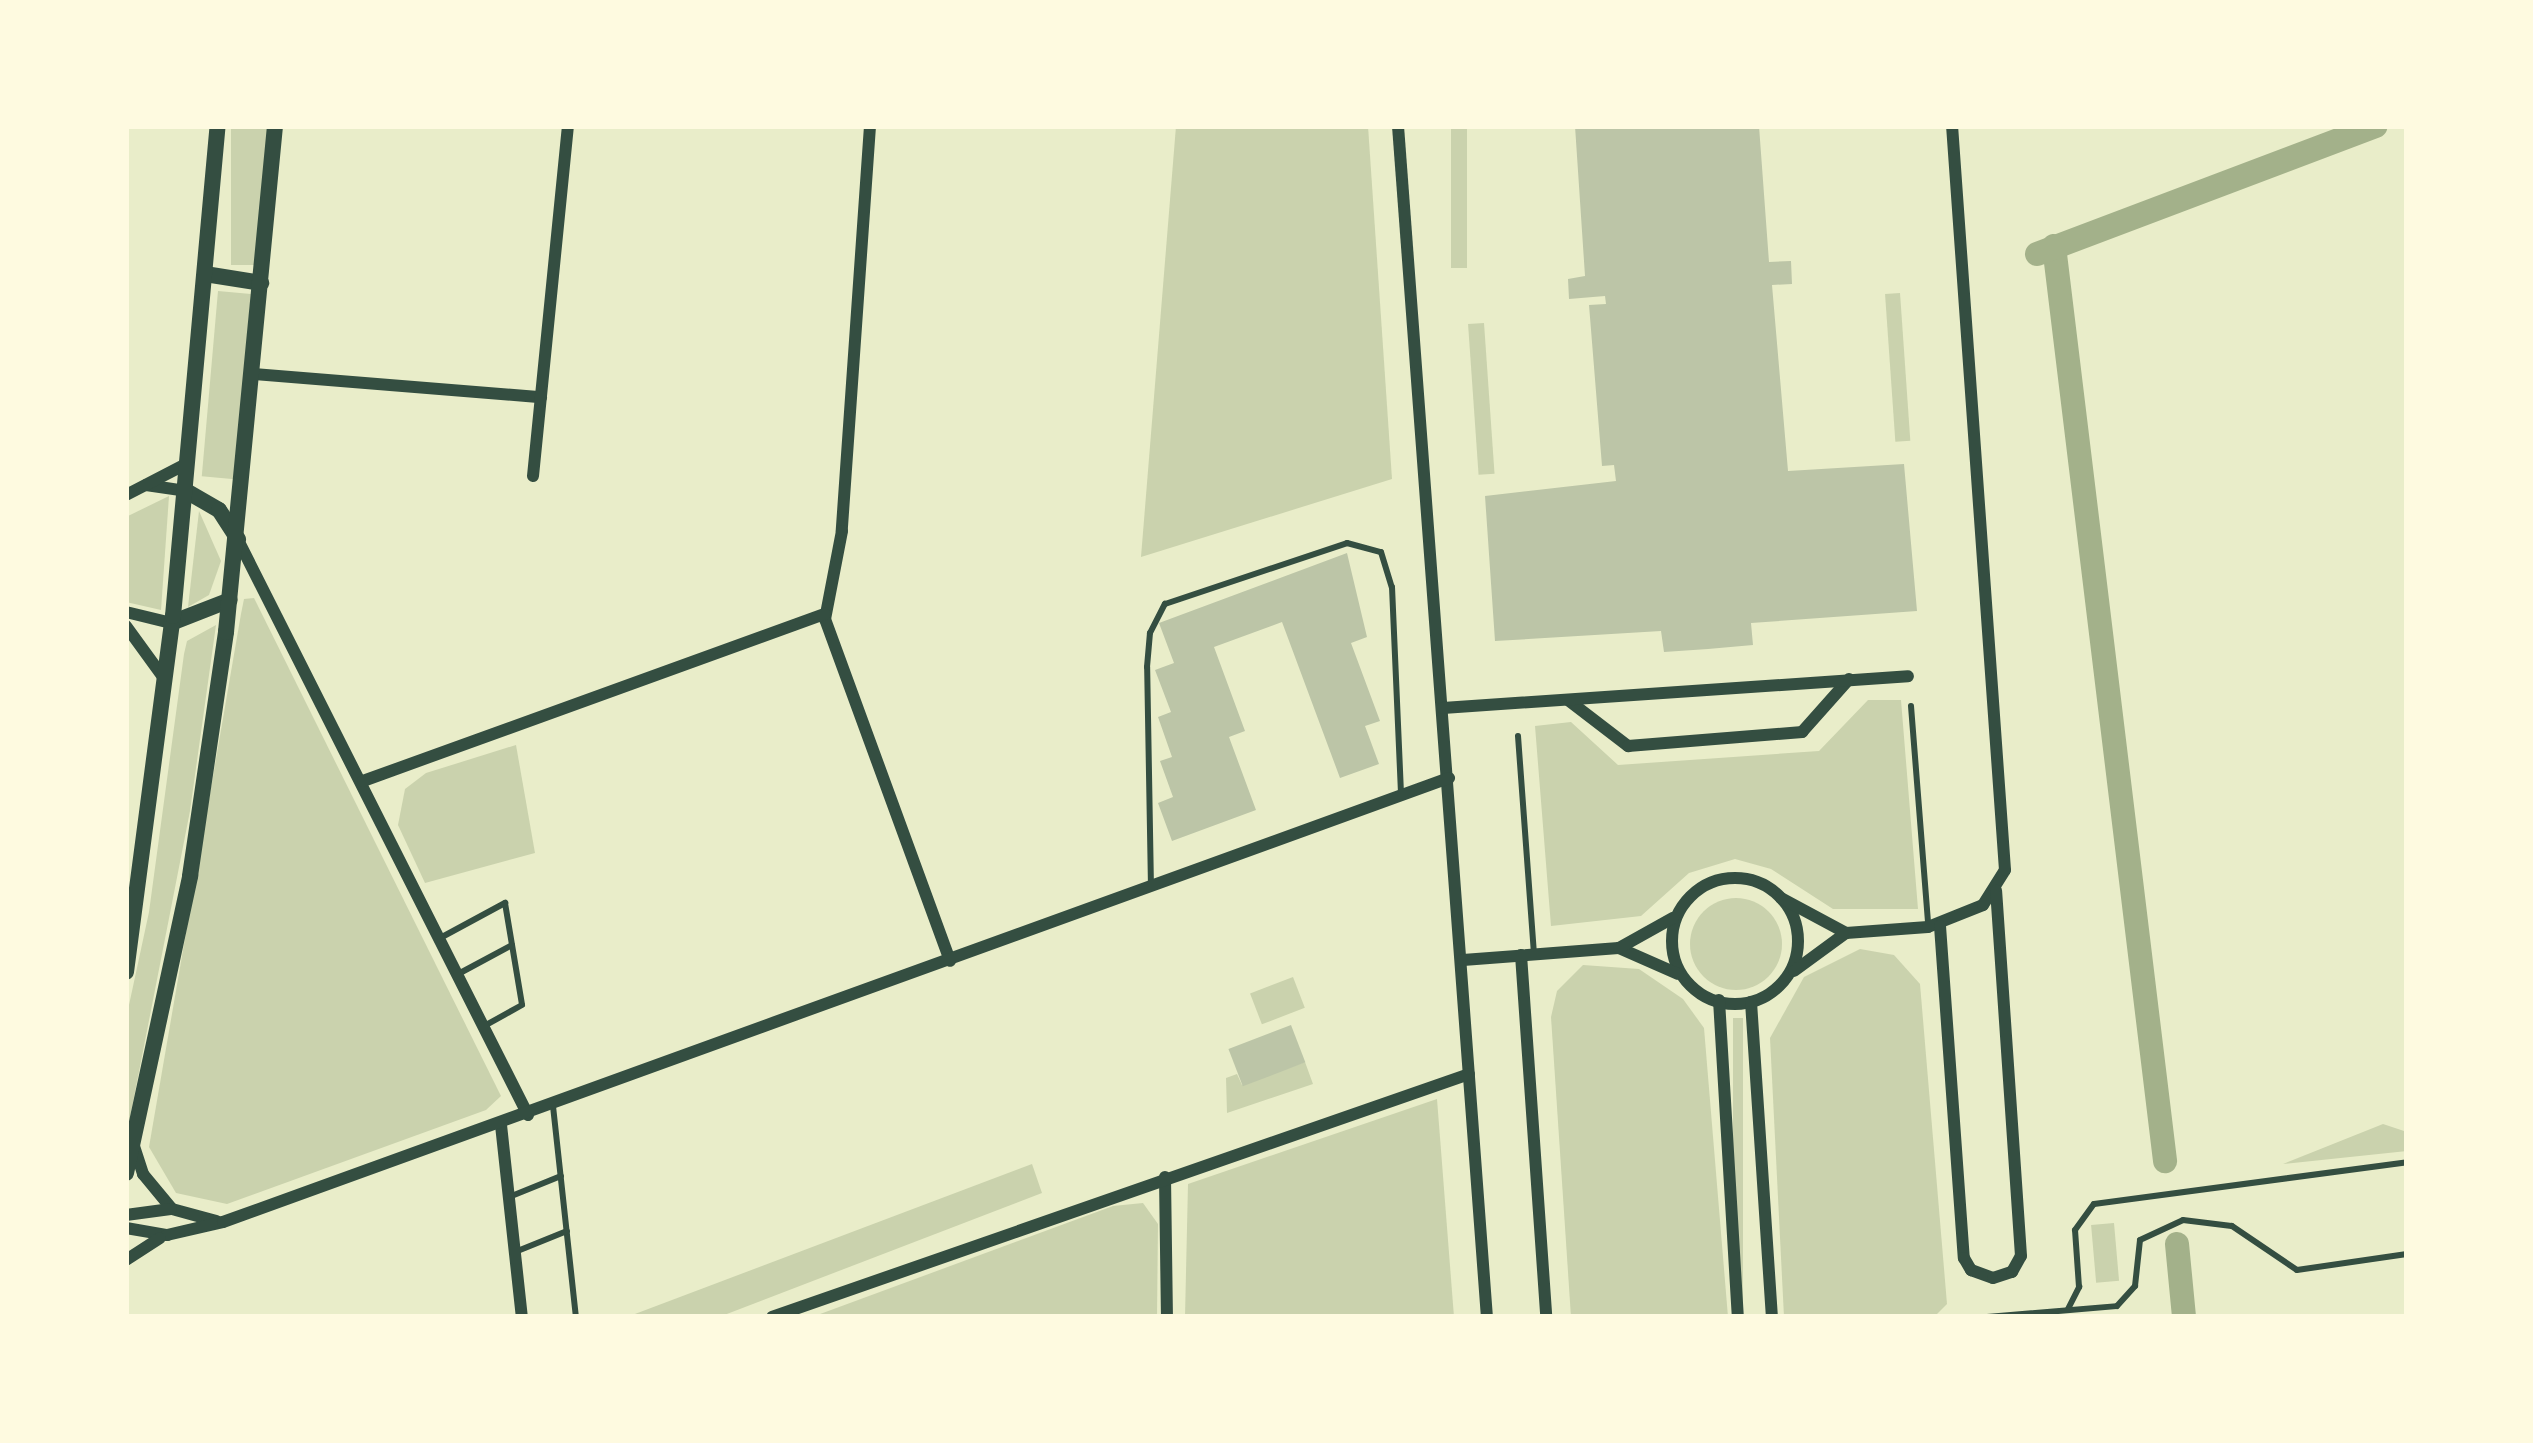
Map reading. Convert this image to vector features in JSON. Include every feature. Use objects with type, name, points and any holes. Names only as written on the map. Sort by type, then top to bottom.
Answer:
[{"type":"main road","points":[[126,972],[172,620],[218,126]]},
{"type":"main road","points":[[126,1173],[190,876],[230,600],[274,126]]},
{"type":"main road","points":[[205,274],[261,283]]},
{"type":"main road","points":[[186,491],[220,510],[238,539]]},
{"type":"main road","points":[[172,620],[230,600]]},
{"type":"street","points":[[533,476],[568,126]]},
{"type":"street","points":[[870,126],[842,531],[825,614],[950,961]]},
{"type":"street","points":[[1398,126],[1486,1317]]},
{"type":"street","points":[[1934,926],[1964,1258],[1971,1270],[1993,1278],[2012,1272],[2021,1256],[1996,891],[2006,850],[1952,126]]},
{"type":"street","points":[[253,374],[541,397]]},
{"type":"street","points":[[126,495],[188,463]]},
{"type":"street","points":[[146,484],[186,491]]},
{"type":"street","points":[[238,539],[528,1114]]},
{"type":"street","points":[[126,612],[172,620]]},
{"type":"street","points":[[363,781],[825,614]]},
{"type":"street","points":[[126,626],[164,679]]},
{"type":"street","points":[[1443,708],[1908,676]]},
{"type":"street","points":[[1567,699],[1628,746],[1802,732],[1849,680]]},
{"type":"street","points":[[126,1260],[167,1235],[223,1222],[553,1106],[1449,778]]},
{"type":"street","points":[[1462,959],[1618,948],[1673,918],[1696,893],[1724,881],[1749,880],[1846,933]]},
{"type":"street","points":[[1618,948],[1683,976],[1719,1000],[1750,1002],[1846,933],[1934,926],[1973,912],[1996,891]]},
{"type":"street","points":[[1781,898],[1800,941],[1789,976]]},
{"type":"street","points":[[1673,918],[1670,948],[1683,976]]},
{"type":"street","points":[[1527,955],[1546,1317]]},
{"type":"street","points":[[1719,1000],[1738,1317]]},
{"type":"street","points":[[1750,1002],[1772,1317]]},
{"type":"street","points":[[772,1317],[1469,1074]]},
{"type":"street","points":[[501,1124],[522,1317]]},
{"type":"street","points":[[133,1142],[143,1174],[172,1209]]},
{"type":"street","points":[[1165,1177],[1167,1317]]},
{"type":"street","points":[[126,1215],[172,1209],[223,1222]]},
{"type":"street","points":[[126,1228],[167,1235]]},
{"type":"lane","points":[[1151,888],[1147,667],[1150,633],[1166,604],[1347,543],[1367,542],[1381,552],[1392,587],[1401,797]]},
{"type":"lane","points":[[1911,706],[1934,926]]},
{"type":"lane","points":[[1518,736],[1527,955]]},
{"type":"lane","points":[[442,937],[505,903],[522,1005],[486,1025]]},
{"type":"lane","points":[[460,973],[512,945]]},
{"type":"lane","points":[[553,1106],[576,1317]]},
{"type":"lane","points":[[2066,1311],[2079,1287],[2075,1230],[2094,1204],[2407,1162]]},
{"type":"lane","points":[[509,1197],[561,1176]]},
{"type":"lane","points":[[1987,1317],[2066,1311],[2126,1300],[2140,1240],[2183,1220],[2232,1226],[2297,1270],[2407,1253]]},
{"type":"lane","points":[[514,1252],[567,1232]]},
{"type":"green space","points":[[231,126],[267,126],[267,265],[231,265]]},
{"type":"green space","points":[[1176,126],[1368,126],[1392,479],[1141,557]]},
{"type":"green space","points":[[1451,126],[1467,126],[1467,268],[1451,268]]},
{"type":"green space","points":[[218,291],[251,294],[235,479],[202,476]]},
{"type":"green space","points":[[1900,293],[1910,441],[1895,442],[1885,294]]},
{"type":"green space","points":[[1484,323],[1495,474],[1479,475],[1468,324]]},
{"type":"green space","points":[[169,496],[161,610],[126,602],[126,517]]},
{"type":"green space","points":[[199,511],[221,561],[209,595],[188,607]]},
{"type":"green space","points":[[254,598],[501,1096],[486,1110],[227,1204],[176,1193],[149,1147],[241,614],[244,599]]},
{"type":"green space","points":[[216,625],[190,811],[126,1138],[126,1019],[149,912],[184,654],[187,641]]},
{"type":"green space","points":[[1868,700],[1901,700],[1918,909],[1833,909],[1771,869],[1735,859],[1689,873],[1641,916],[1551,926],[1535,726],[1571,722],[1618,765],[1819,751]]},
{"type":"green space","points":[[516,745],[535,853],[425,883],[398,825],[405,789],[426,773]]},
{"type":"green space","points":[[1736,898],[1754,901],[1769,911],[1779,926],[1779,962],[1769,977],[1754,987],[1736,990],[1718,987],[1703,977],[1693,962],[1690,944],[1693,926],[1703,911],[1718,901]]},
{"type":"green space","points":[[1860,949],[1894,955],[1920,984],[1947,1304],[1934,1317],[1784,1317],[1770,1038],[1804,977]]},
{"type":"green space","points":[[1583,965],[1639,969],[1683,999],[1704,1028],[1728,1317],[1571,1317],[1551,1017],[1557,991]]},
{"type":"green space","points":[[1293,977],[1305,1008],[1262,1024],[1250,993]]},
{"type":"green space","points":[[1733,1018],[1743,1018],[1743,1314],[1733,1314]]},
{"type":"green space","points":[[1305,1062],[1313,1084],[1227,1113],[1226,1078],[1237,1074],[1242,1085]]},
{"type":"green space","points":[[1437,1099],[1454,1317],[1185,1317],[1188,1184]]},
{"type":"green space","points":[[2383,1124],[2407,1132],[2407,1151],[2283,1164]]},
{"type":"green space","points":[[1032,1164],[1042,1193],[719,1317],[627,1317]]},
{"type":"green space","points":[[1143,1203],[1158,1224],[1157,1317],[812,1317],[1113,1206]]},
{"type":"green space","points":[[2114,1223],[2119,1281],[2096,1283],[2091,1225]]},
{"type":"building","points":[[1575,126],[1759,126],[1769,262],[1791,261],[1792,284],[1772,285],[1788,471],[1904,464],[1917,611],[1751,623],[1753,645],[1708,649],[1664,652],[1661,631],[1495,641],[1485,496],[1616,481],[1614,465],[1602,466],[1589,305],[1606,304],[1605,296],[1569,299],[1568,279],[1585,276]]},
{"type":"building","points":[[1347,553],[1367,637],[1351,643],[1380,721],[1365,726],[1379,764],[1340,778],[1282,622],[1214,647],[1245,731],[1229,737],[1256,810],[1172,841],[1158,803],[1173,797],[1160,761],[1172,757],[1158,717],[1171,712],[1155,670],[1174,663],[1159,623]]},
{"type":"building","points":[[1291,1025],[1305,1062],[1243,1086],[1228,1049]]},
{"type":"waterway","points":[[2037,254],[2376,126]]},
{"type":"waterway","points":[[2054,246],[2165,1161]]},
{"type":"waterway","points":[[2177,1244],[2184,1317]]}]
